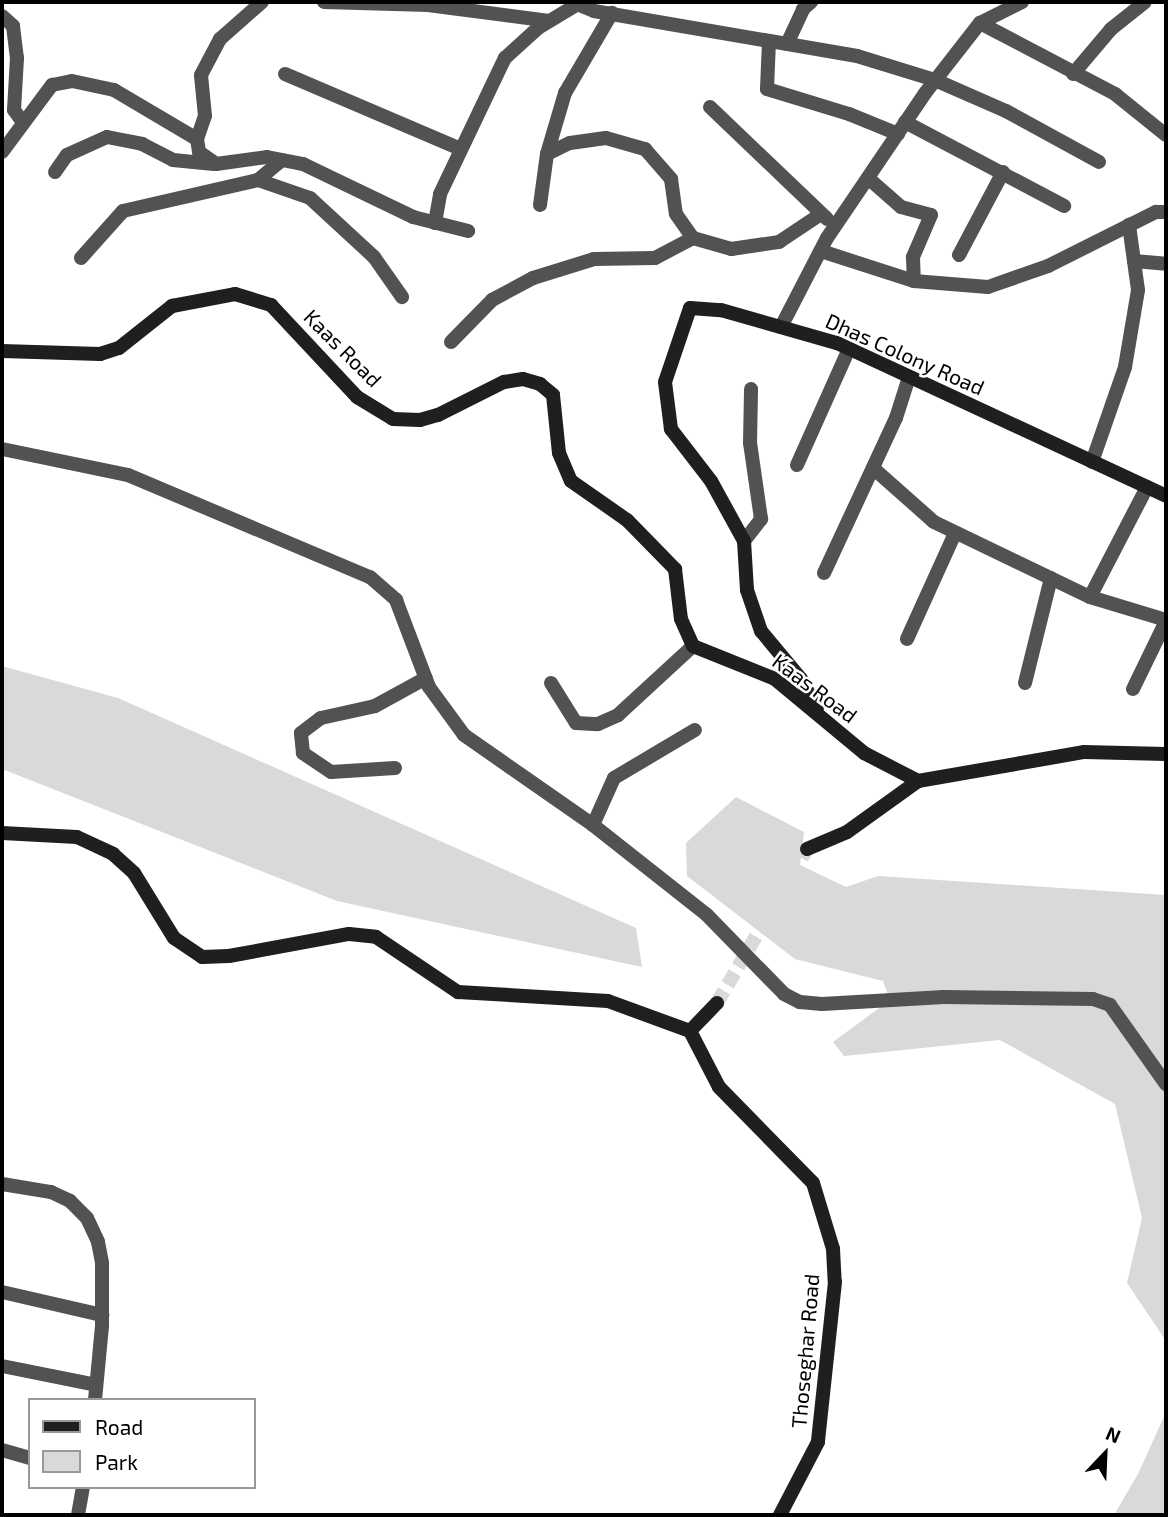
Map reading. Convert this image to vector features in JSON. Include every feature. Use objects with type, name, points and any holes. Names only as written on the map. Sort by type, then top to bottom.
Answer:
[{"type":"main road","name":"Kaas Road","points":[[2,351],[100,355],[119,348],[172,306],[235,294],[271,305],[356,397],[393,419],[420,420],[438,415],[503,382],[523,379],[540,384],[554,395],[559,453],[571,481],[627,520],[675,569],[681,619],[693,646],[775,679],[864,753],[918,781]]},
{"type":"main road","name":"Dhas Colony Road","points":[[821,716],[801,678],[761,631],[747,590],[744,541],[711,481],[671,429],[665,382],[690,308],[722,310],[849,349],[1166,496]]},
{"type":"main road","points":[[807,849],[847,832],[918,781],[1084,752],[1166,754]]},
{"type":"main road","points":[[2,833],[77,836],[113,854],[134,873],[174,938],[202,957],[243,954],[349,934],[376,937],[458,992],[608,1001],[690,1031],[717,1003]]},
{"type":"main road","name":"Thoseghar Road","points":[[690,1031],[719,1087],[813,1183],[833,1249],[834,1295],[818,1442],[780,1515]]},
{"type":"street","points":[[216,164],[199,152],[197,139],[205,116],[201,75],[220,39],[262,2]]},
{"type":"street","points":[[324,2],[428,5],[549,21]]},
{"type":"street","points":[[787,44],[803,9],[811,2]]},
{"type":"street","points":[[781,327],[836,225],[935,80],[980,23],[1022,2]]},
{"type":"street","points":[[1073,74],[1111,29],[1145,2]]},
{"type":"street","points":[[435,223],[440,194],[505,58],[575,3],[857,56],[935,80],[1006,111],[1099,162]]},
{"type":"street","points":[[540,205],[547,154],[565,93],[612,12]]},
{"type":"street","points":[[2,16],[13,26],[17,58],[14,110],[22,121]]},
{"type":"street","points":[[980,23],[1115,94],[1166,135]]},
{"type":"street","points":[[769,41],[766,89],[902,128],[1003,172],[1064,206]]},
{"type":"street","points":[[285,74],[461,149]]},
{"type":"street","points":[[5,142],[52,85],[72,81],[114,90],[197,139]]},
{"type":"street","points":[[710,107],[821,214],[836,225]]},
{"type":"street","points":[[55,172],[67,155],[107,137],[142,144],[173,160],[216,164],[267,158],[282,160],[303,164],[389,207],[468,232]]},
{"type":"street","points":[[547,154],[570,143],[606,138],[645,149],[671,179],[676,214],[692,238],[731,249],[779,242],[821,214]]},
{"type":"street","points":[[81,258],[123,211],[258,180],[282,160]]},
{"type":"street","points":[[959,255],[1003,172]]},
{"type":"street","points":[[868,178],[901,207],[931,215],[913,257],[914,281]]},
{"type":"street","points":[[258,180],[310,198],[374,257],[402,297]]},
{"type":"street","points":[[821,251],[914,281],[988,287],[1048,266],[1129,225],[1166,212]]},
{"type":"street","points":[[1092,461],[1125,368],[1138,290],[1129,225]]},
{"type":"street","points":[[452,342],[492,300],[533,278],[594,259],[655,258],[692,238]]},
{"type":"street","points":[[1134,261],[1166,264]]},
{"type":"street","points":[[797,465],[849,349]]},
{"type":"street","points":[[824,573],[873,468],[909,377]]},
{"type":"street","points":[[744,541],[761,519],[750,443],[751,388]]},
{"type":"street","points":[[2,449],[128,475],[370,577],[396,600],[426,678],[464,735],[593,825],[707,915],[784,994],[800,1002],[944,997],[1093,999],[1110,1005],[1166,1084]]},
{"type":"street","points":[[873,468],[933,522],[1090,597],[1166,621],[1133,689]]},
{"type":"street","points":[[1090,597],[1147,487]]},
{"type":"street","points":[[908,639],[955,533]]},
{"type":"street","points":[[1025,683],[1051,578]]},
{"type":"street","points":[[551,683],[576,723],[598,724],[618,715],[693,646]]},
{"type":"street","points":[[395,768],[331,772],[303,753],[301,733],[321,718],[374,706],[426,678]]},
{"type":"street","points":[[593,825],[614,778],[695,730]]},
{"type":"street","points":[[2,1184],[51,1192],[87,1218],[102,1263],[102,1315],[96,1392],[2,1366]]},
{"type":"street","points":[[2,1292],[62,1303],[102,1315]]},
{"type":"street","points":[[2,1450],[28,1457]]},
{"type":"street","points":[[78,1515],[83,1489]]},
{"type":"green space","points":[[2,666],[118,698],[636,928],[642,967],[337,901],[2,769]]},
{"type":"green space","points":[[736,797],[804,832],[800,865],[846,887],[878,876],[1166,895],[1166,1341],[1127,1283],[1142,1218],[1115,1104],[1000,1040],[844,1056],[833,1042],[890,1000],[883,981],[795,959],[687,876],[686,843]]},
{"type":"green space","points":[[1166,1412],[1166,1515],[1114,1515],[1138,1474]]},
{"type":"tunnel","points":[[717,1003],[807,849]]}]
